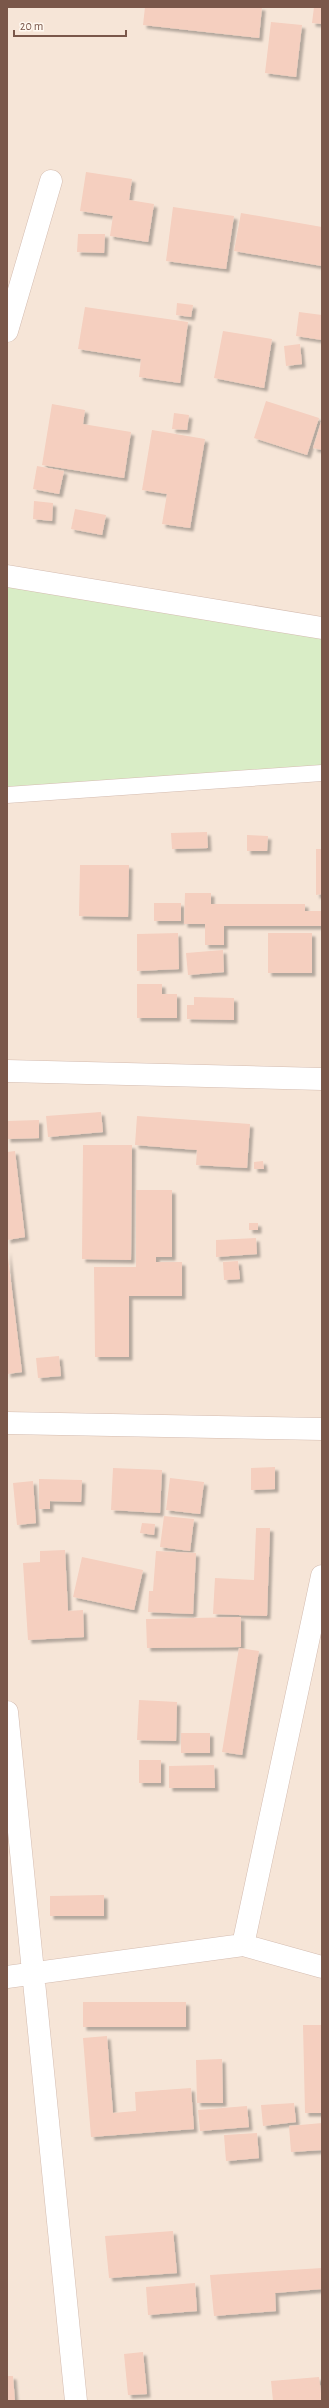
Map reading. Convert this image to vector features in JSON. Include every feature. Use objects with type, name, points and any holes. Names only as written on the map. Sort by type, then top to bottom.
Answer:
[{"type":"street","points":[[7,331],[51,181]]},
{"type":"street","points":[[7,576],[322,628]]},
{"type":"street","points":[[7,1071],[322,1079]]},
{"type":"street","points":[[7,1423],[322,1429]]},
{"type":"street","points":[[243,1945],[322,1576]]},
{"type":"street","points":[[7,1712],[76,2401]]},
{"type":"street","points":[[7,1977],[34,1975],[243,1945],[322,1967]]},
{"type":"lane","points":[[7,795],[322,773]]},
{"type":"shaded area","points":[[7,7],[322,7],[322,2401],[7,2401]]},
{"type":"green space","points":[[7,576],[322,628],[322,773],[7,795]]},
{"type":"building","points":[[145,7],[262,7],[259,38],[143,25]]},
{"type":"building","points":[[314,7],[322,7],[322,24],[312,23]]},
{"type":"building","points":[[271,22],[302,25],[296,77],[265,73]]},
{"type":"building","points":[[86,172],[132,179],[129,200],[154,204],[148,242],[110,236],[113,216],[80,211]]},
{"type":"building","points":[[173,207],[234,216],[226,269],[166,261]]},
{"type":"building","points":[[241,213],[322,227],[322,266],[234,251]]},
{"type":"building","points":[[78,234],[105,234],[104,253],[77,252]]},
{"type":"building","points":[[177,303],[193,305],[191,317],[176,315]]},
{"type":"building","points":[[85,307],[188,322],[180,383],[139,377],[141,359],[78,349]]},
{"type":"building","points":[[299,312],[322,315],[322,340],[296,336]]},
{"type":"building","points":[[223,331],[272,339],[264,388],[214,378]]},
{"type":"building","points":[[300,344],[302,364],[286,366],[284,346]]},
{"type":"building","points":[[266,401],[319,418],[307,455],[254,438]]},
{"type":"building","points":[[52,404],[85,410],[83,424],[131,432],[124,478],[42,465]]},
{"type":"building","points":[[174,413],[189,415],[187,430],[172,429]]},
{"type":"building","points":[[321,422],[322,423],[322,450],[313,448]]},
{"type":"building","points":[[152,430],[205,439],[190,528],[162,524],[167,494],[142,490]]},
{"type":"building","points":[[37,466],[64,471],[59,494],[33,489]]},
{"type":"building","points":[[34,501],[53,503],[52,521],[33,519]]},
{"type":"building","points":[[75,509],[106,515],[102,535],[71,529]]},
{"type":"building","points":[[207,832],[208,848],[172,849],[171,833]]},
{"type":"building","points":[[247,835],[268,836],[267,851],[247,851]]},
{"type":"building","points":[[316,849],[322,849],[322,894],[316,895]]},
{"type":"building","points":[[80,865],[129,865],[128,917],[79,916]]},
{"type":"building","points":[[185,893],[211,893],[211,904],[305,904],[305,911],[322,911],[322,926],[224,926],[224,945],[205,945],[205,924],[184,924]]},
{"type":"building","points":[[154,903],[181,903],[181,921],[154,921]]},
{"type":"building","points":[[178,933],[179,969],[137,971],[137,934]]},
{"type":"building","points":[[268,933],[312,933],[312,973],[268,973]]},
{"type":"building","points":[[223,950],[224,972],[188,975],[186,953]]},
{"type":"building","points":[[137,984],[162,984],[162,994],[177,994],[177,1018],[137,1018]]},
{"type":"building","points":[[194,997],[234,998],[234,1020],[187,1019],[187,1005],[194,1005]]},
{"type":"building","points":[[101,1112],[103,1132],[48,1137],[46,1116]]},
{"type":"building","points":[[137,1116],[250,1124],[247,1168],[196,1165],[197,1150],[135,1145]]},
{"type":"building","points":[[39,1120],[39,1138],[7,1139],[7,1121]]},
{"type":"building","points":[[83,1145],[132,1145],[131,1260],[82,1259]]},
{"type":"building","points":[[15,1151],[25,1237],[7,1240],[7,1152]]},
{"type":"building","points":[[263,1161],[264,1169],[254,1169],[254,1162]]},
{"type":"building","points":[[136,1190],[172,1190],[172,1257],[156,1257],[156,1262],[182,1262],[182,1296],[129,1296],[129,1357],[95,1357],[94,1267],[136,1267]]},
{"type":"building","points":[[249,1223],[258,1223],[258,1230],[249,1230]]},
{"type":"building","points":[[256,1238],[257,1254],[216,1257],[216,1240]]},
{"type":"building","points":[[7,1249],[22,1372],[7,1374]]},
{"type":"building","points":[[238,1261],[240,1279],[224,1280],[223,1262]]},
{"type":"building","points":[[59,1356],[61,1376],[38,1378],[36,1358]]},
{"type":"building","points":[[275,1467],[275,1489],[251,1490],[251,1468]]},
{"type":"building","points":[[113,1468],[162,1470],[160,1513],[111,1510]]},
{"type":"building","points":[[170,1478],[204,1482],[200,1514],[166,1510]]},
{"type":"building","points":[[39,1479],[82,1480],[81,1502],[50,1501],[50,1509],[39,1509]]},
{"type":"building","points":[[33,1481],[36,1523],[17,1525],[13,1483]]},
{"type":"building","points":[[164,1516],[194,1519],[190,1551],[160,1547]]},
{"type":"building","points":[[142,1523],[155,1524],[154,1535],[140,1533]]},
{"type":"building","points":[[256,1528],[270,1528],[267,1616],[213,1614],[215,1578],[254,1580]]},
{"type":"building","points":[[65,1550],[68,1611],[83,1610],[84,1637],[28,1640],[23,1563],[40,1562],[40,1551]]},
{"type":"building","points":[[156,1551],[196,1553],[193,1614],[148,1612],[149,1591],[153,1591]]},
{"type":"building","points":[[82,1557],[143,1570],[134,1610],[73,1597]]},
{"type":"building","points":[[241,1617],[241,1647],[147,1648],[146,1619]]},
{"type":"building","points":[[239,1648],[259,1651],[242,1755],[222,1752]]},
{"type":"building","points":[[139,1700],[177,1702],[176,1741],[137,1740]]},
{"type":"building","points":[[181,1733],[210,1733],[210,1753],[181,1753]]},
{"type":"building","points":[[139,1760],[161,1760],[161,1783],[139,1783]]},
{"type":"building","points":[[214,1765],[215,1788],[169,1788],[169,1766]]},
{"type":"building","points":[[104,1895],[104,1916],[50,1916],[50,1896]]},
{"type":"building","points":[[83,2002],[186,2002],[186,2027],[83,2027]]},
{"type":"building","points":[[303,2025],[322,2025],[322,2113],[305,2113]]},
{"type":"building","points":[[107,2036],[113,2113],[136,2111],[135,2092],[191,2088],[194,2129],[91,2137],[83,2038]]},
{"type":"building","points":[[222,2059],[223,2103],[197,2103],[196,2060]]},
{"type":"building","points":[[294,2103],[296,2122],[263,2126],[261,2105]]},
{"type":"building","points":[[247,2106],[249,2127],[200,2131],[198,2110]]},
{"type":"building","points":[[322,2123],[322,2150],[291,2152],[289,2126]]},
{"type":"building","points":[[257,2133],[259,2158],[226,2161],[224,2135]]},
{"type":"building","points":[[173,2231],[177,2273],[109,2278],[105,2236]]},
{"type":"building","points":[[322,2268],[322,2289],[275,2293],[276,2311],[214,2316],[210,2275]]},
{"type":"building","points":[[195,2283],[197,2311],[148,2315],[146,2287]]},
{"type":"building","points":[[143,2352],[147,2394],[128,2395],[124,2354]]},
{"type":"building","points":[[7,2376],[13,2376],[15,2401],[7,2401]]},
{"type":"building","points":[[319,2377],[322,2401],[273,2401],[271,2381]]}]
